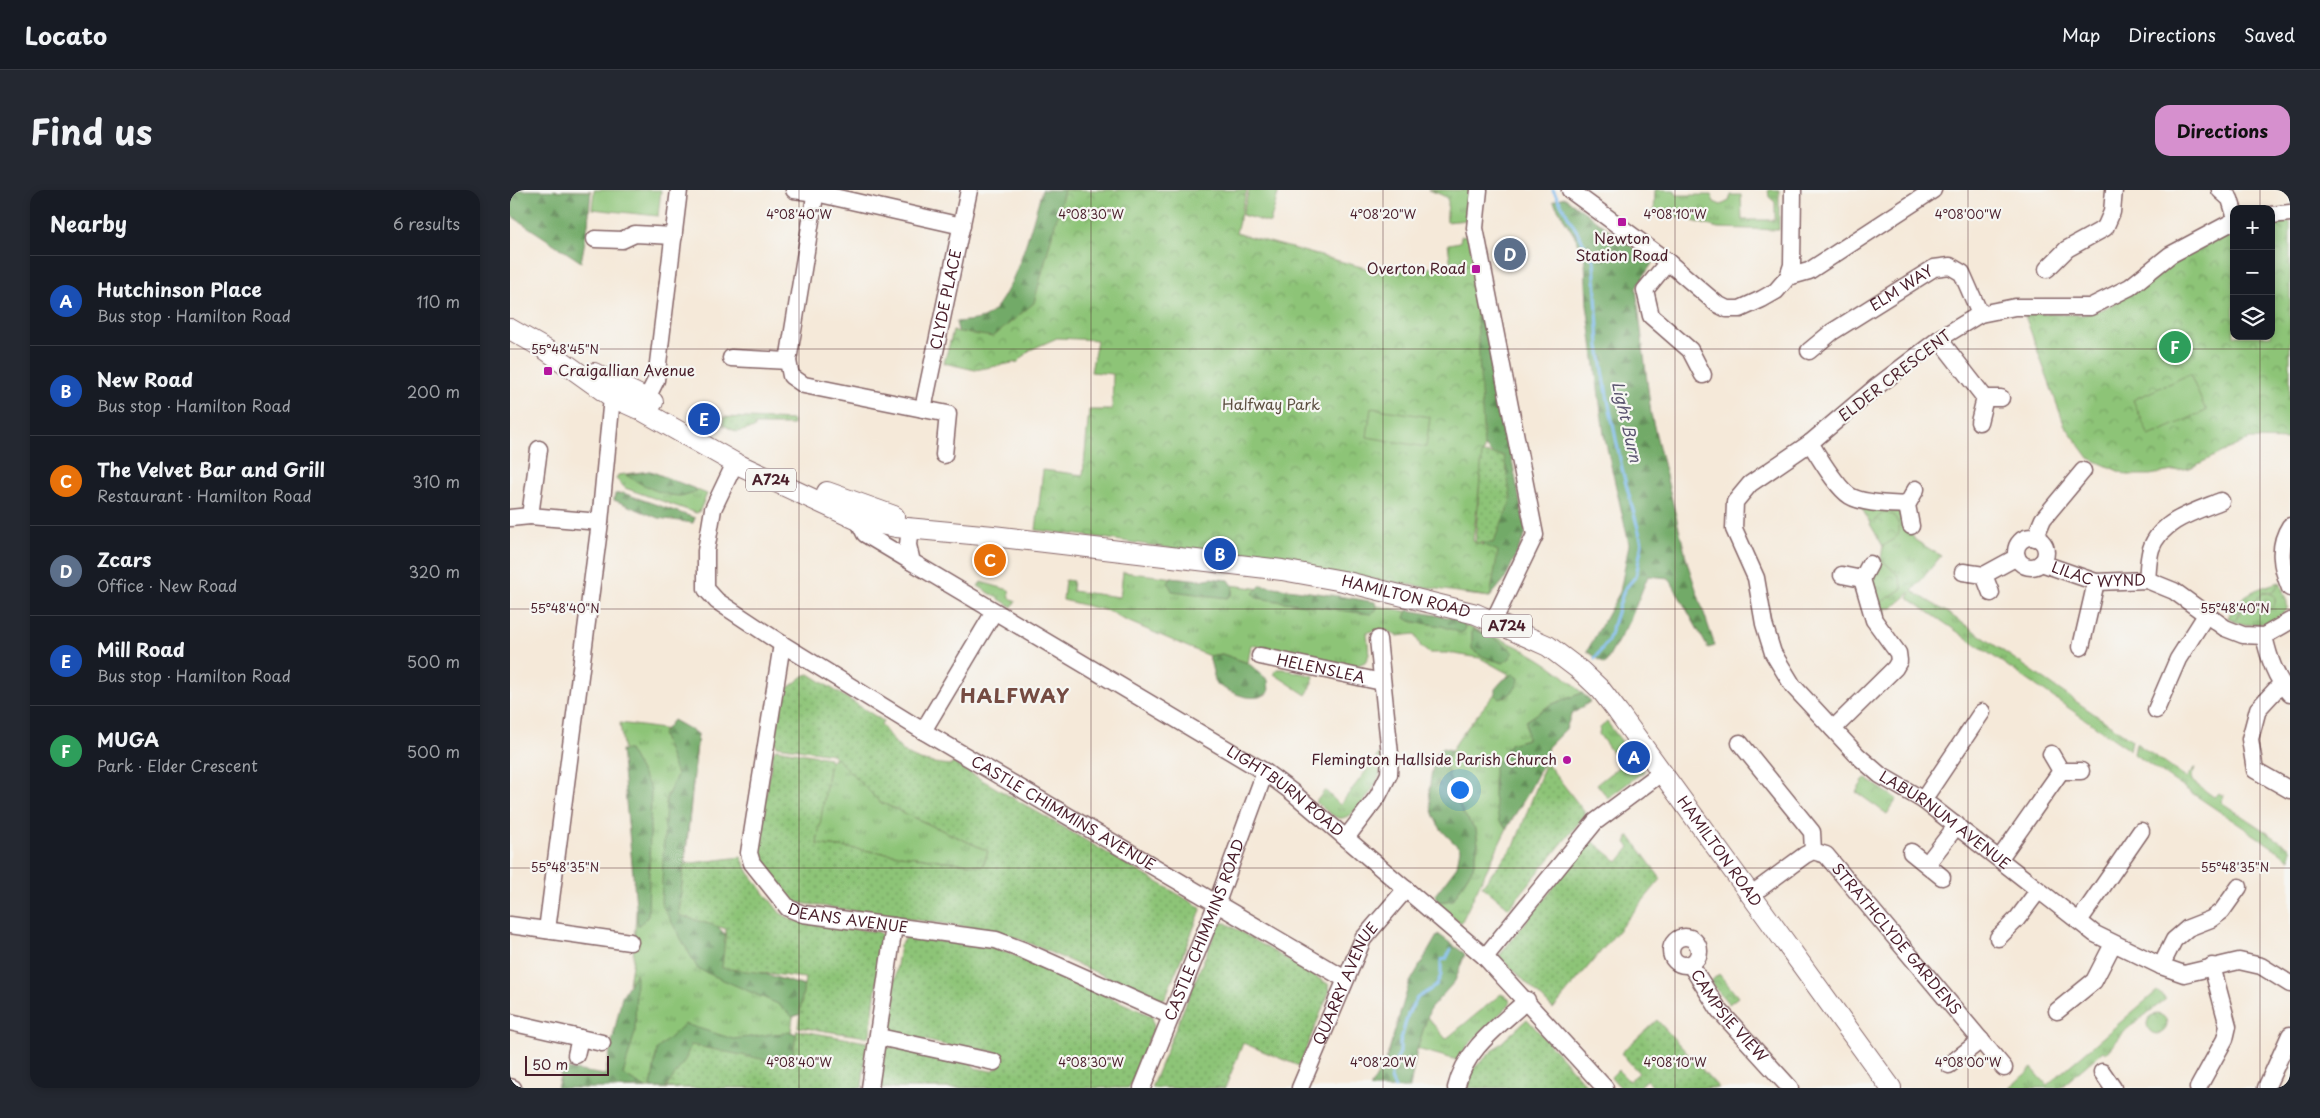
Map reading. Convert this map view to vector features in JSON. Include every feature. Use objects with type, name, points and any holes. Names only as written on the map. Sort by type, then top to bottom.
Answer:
[{"type":"main road","name":"HAMILTON ROAD","points":[[510,329],[615,390],[672,416],[796,480],[900,519],[910,527]]},
{"type":"main road","name":"HAMILTON ROAD","points":[[644,404],[673,430],[735,463],[858,520],[896,527],[910,527],[1282,570],[1343,581],[1494,620],[1548,646],[1581,671],[1601,690],[1752,894],[1891,1088]]},
{"type":"street","points":[[644,404],[656,380],[679,190]]},
{"type":"street","points":[[794,190],[816,191],[962,226]]},
{"type":"street","name":"CLYDE PLACE","points":[[923,409],[969,190]]},
{"type":"street","points":[[1479,190],[1475,228],[1535,535],[1494,620]]},
{"type":"street","points":[[1570,190],[1668,262],[1717,304],[1727,309],[1740,309],[1762,299],[1776,291],[1788,277],[1792,265],[1793,190]]},
{"type":"street","points":[[1788,277],[1810,271],[1933,190]]},
{"type":"street","points":[[2046,269],[2068,249],[2105,228],[2112,212],[2114,190]]},
{"type":"street","points":[[2220,190],[2230,199],[2232,205]]},
{"type":"street","points":[[816,191],[788,361],[791,376],[804,385],[948,414],[944,455]]},
{"type":"street","points":[[2275,215],[2290,213]]},
{"type":"street","name":"ELDER CRESCENT","points":[[1735,502],[1750,484],[1810,443],[1876,387],[1939,339],[1980,314],[2015,307],[2090,307],[2130,287],[2170,255],[2230,223]]},
{"type":"street","points":[[595,239],[622,240],[636,234],[674,236]]},
{"type":"street","points":[[1668,262],[1645,290],[1651,316],[1690,350],[1704,375]]},
{"type":"street","name":"ELM WAY","points":[[1809,351],[1832,332],[1934,268],[1950,266],[1962,273],[1980,314]]},
{"type":"street","points":[[1939,339],[1993,398],[1978,422]]},
{"type":"street","points":[[731,358],[788,361]]},
{"type":"street","points":[[546,930],[600,522],[615,390]]},
{"type":"street","points":[[1810,443],[1849,496],[1861,500],[1907,505]]},
{"type":"street","points":[[530,516],[539,449]]},
{"type":"street","name":"CASTLE CHIMMINS AVENUE","points":[[735,463],[713,509],[706,550],[706,589],[716,601],[923,731],[1216,905],[1345,979]]},
{"type":"street","points":[[2035,538],[2043,519],[2083,471]]},
{"type":"street","points":[[1911,526],[1907,505],[1916,489]]},
{"type":"street","points":[[2147,580],[2151,548],[2162,532],[2181,518],[2220,501]]},
{"type":"street","name":"LABURNUM AVENUE","points":[[1735,502],[1734,529],[1756,578],[1764,624],[1773,653],[1793,686],[1857,755],[1880,775],[1923,800],[2000,858],[2038,891],[2095,934],[2113,944],[2161,966],[2184,974],[2239,961],[2261,966],[2290,984]]},
{"type":"street","points":[[510,518],[530,516],[600,522]]},
{"type":"street","name":"LIGHTBURN ROAD","points":[[858,520],[865,534],[1265,772],[1346,838],[1485,957],[1527,1000],[1605,1088]]},
{"type":"street","points":[[2290,526],[2285,533],[2280,553],[2284,574],[2290,588]]},
{"type":"street","points":[[910,527],[908,545],[912,562]]},
{"type":"street","points":[[2035,538],[2042,542],[2044,558],[2040,563],[2030,567],[2024,565],[2017,557],[2017,546],[2021,541],[2035,538]]},
{"type":"street","points":[[1963,572],[1984,575],[2017,557]]},
{"type":"street","name":"LILAC WYND","points":[[2040,563],[2096,582],[2147,580],[2174,592],[2225,628],[2243,635],[2264,636]]},
{"type":"street","points":[[1833,729],[1899,661],[1898,653],[1874,620],[1862,579],[1870,564]]},
{"type":"street","points":[[1842,575],[1862,579]]},
{"type":"street","points":[[1984,575],[1991,593]]},
{"type":"street","points":[[2081,647],[2096,582]]},
{"type":"street","points":[[923,731],[994,612]]},
{"type":"street","points":[[2156,710],[2178,659],[2206,615]]},
{"type":"street","points":[[2290,621],[2264,636],[2271,663],[2285,689],[2258,709],[2250,739],[2255,770],[2290,790]]},
{"type":"street","points":[[1346,838],[1378,796],[1389,774],[1390,754],[1378,638]]},
{"type":"street","name":"DEANS AVENUE","points":[[782,644],[749,843],[749,853],[752,862],[788,908],[802,914],[996,940],[1171,1016]]},
{"type":"street","name":"HELENSLEA","points":[[1260,656],[1382,682]]},
{"type":"street","points":[[1923,800],[1982,712]]},
{"type":"street","points":[[1740,743],[1812,832],[1813,851],[1752,894]]},
{"type":"street","points":[[2051,754],[2061,771]]},
{"type":"street","points":[[2061,771],[2081,771]]},
{"type":"street","points":[[2000,858],[2061,771]]},
{"type":"street","name":"CASTLE CHIMMINS ROAD","points":[[1142,1088],[1216,905],[1265,772]]},
{"type":"street","points":[[1485,957],[1595,822],[1661,773]]},
{"type":"street","points":[[1927,864],[1957,825]]},
{"type":"street","points":[[2079,921],[2141,831]]},
{"type":"street","name":"STRATHCLYDE GARDENS","points":[[1813,851],[1826,855],[2004,1068]]},
{"type":"street","points":[[1911,852],[1942,876]]},
{"type":"street","points":[[2161,966],[2174,940],[2188,928],[2211,919],[2222,911],[2239,887]]},
{"type":"street","name":"QUARRY AVENUE","points":[[1300,1088],[1363,939],[1406,889]]},
{"type":"street","points":[[1998,938],[2017,919],[2038,891]]},
{"type":"street","points":[[510,924],[630,942]]},
{"type":"street","points":[[870,1088],[894,926]]},
{"type":"street","points":[[2057,1011],[2094,981],[2113,944]]},
{"type":"street","name":"CAMPSIE VIEW","points":[[1690,964],[1719,1010],[1790,1088]]},
{"type":"street","points":[[2198,1088],[2225,1039],[2228,1026],[2212,966]]},
{"type":"street","points":[[1456,1088],[1464,1065],[1472,1052],[1527,1000]]},
{"type":"street","points":[[510,1022],[602,1043]]},
{"type":"street","points":[[2266,1088],[2290,1035]]},
{"type":"street","points":[[879,1037],[994,1062]]},
{"type":"street","points":[[576,1055],[580,1038]]},
{"type":"street","points":[[1949,1065],[1981,1040]]},
{"type":"street","points":[[2102,1072],[2113,1088]]},
{"type":"green space","points":[[510,190],[591,191],[588,225],[581,262],[510,215]]},
{"type":"green space","points":[[594,190],[661,190],[658,216],[592,209]]},
{"type":"green space","points":[[1042,190],[1074,190],[1046,305],[998,346],[960,339],[956,322],[983,318],[993,311],[1003,297],[1020,261]]},
{"type":"green space","name":"Halfway Park","points":[[1064,190],[1247,190],[1236,233],[1380,272],[1474,264],[1484,447],[1473,541],[1498,551],[1490,597],[1096,537],[1036,530],[1043,470],[1083,475],[1089,410],[1112,410],[1113,374],[1091,372],[1097,340],[1057,338],[1030,350],[1018,362],[975,370],[944,363],[953,331],[993,337],[1034,303]]},
{"type":"green space","points":[[1249,190],[1279,190],[1270,223],[1242,215]]},
{"type":"green space","points":[[1428,190],[1472,190],[1467,220],[1447,222],[1447,199]]},
{"type":"green space","points":[[1655,190],[1674,190],[1677,195],[1711,195],[1714,202],[1721,205],[1729,201],[1731,195],[1741,195],[1742,220],[1775,220],[1775,202],[1769,197],[1768,190],[1779,190],[1779,230],[1718,228],[1678,217],[1654,215]]},
{"type":"green space","points":[[1564,197],[1653,262],[1636,288],[1651,414],[1688,565],[1715,646],[1708,648],[1669,578],[1648,576],[1630,620],[1605,664],[1587,651],[1620,592],[1629,544],[1604,435],[1587,304],[1585,261],[1577,240],[1553,201]]},
{"type":"green space","points":[[2290,222],[2290,440],[2250,439],[2190,468],[2150,475],[2127,475],[2089,458],[2064,424],[2024,313],[2082,315],[2107,308],[2162,268],[2200,246],[2230,234],[2230,340],[2275,340],[2275,223]]},
{"type":"green space","points":[[1468,235],[1474,264],[1451,266],[1448,244],[1460,242],[1461,236]]},
{"type":"green space","points":[[1464,289],[1480,292],[1526,533],[1505,579],[1490,597],[1465,594],[1486,536],[1497,459],[1478,440]]},
{"type":"green space","points":[[2190,374],[2206,411],[2149,436],[2133,400]]},
{"type":"green space","points":[[1371,408],[1430,417],[1426,447],[1367,437]]},
{"type":"green space","points":[[724,417],[793,420],[793,425],[755,425],[755,428],[737,432],[723,425]]},
{"type":"green space","points":[[1482,453],[1504,456],[1511,500],[1493,543],[1475,543]]},
{"type":"green space","points":[[650,471],[707,494],[699,512],[696,513],[625,488],[616,479],[618,475]]},
{"type":"green space","points":[[650,471],[698,490],[682,496],[662,493],[626,475]]},
{"type":"green space","points":[[623,493],[695,518],[693,523],[658,518],[614,500],[615,494]]},
{"type":"green space","points":[[1861,507],[1900,512],[1904,529],[1909,530],[1915,540],[1941,556],[1912,591],[1948,613],[2132,740],[2130,750],[1908,598],[1911,592],[1892,608],[1886,608],[1884,619],[1877,605],[1898,575],[1881,559],[1883,546]]},
{"type":"green space","points":[[1883,513],[1894,515],[1899,526],[1899,533],[1894,539],[1883,546],[1870,524]]},
{"type":"green space","points":[[1881,559],[1898,575],[1903,588],[1877,605],[1869,576]]},
{"type":"green space","points":[[1123,572],[1340,600],[1415,613],[1452,622],[1489,634],[1523,649],[1554,669],[1582,693],[1550,705],[1527,739],[1510,744],[1499,821],[1507,828],[1461,923],[1439,907],[1438,902],[1453,900],[1473,867],[1478,844],[1476,830],[1463,813],[1452,788],[1445,763],[1451,751],[1509,674],[1480,658],[1448,653],[1429,653],[1421,647],[1415,634],[1397,636],[1385,630],[1367,632],[1369,655],[1365,662],[1354,667],[1251,645],[1248,663],[1222,654],[1209,656],[1120,618],[1112,612],[1063,600],[1065,580],[1073,581],[1072,591],[1120,597]]},
{"type":"green space","points":[[1171,577],[1229,580],[1233,586],[1232,594],[1227,598],[1172,591],[1168,583]]},
{"type":"green space","points":[[981,582],[1009,590],[1010,598],[1016,601],[1012,607],[978,586]]},
{"type":"green space","points":[[2280,582],[2287,602],[2287,609],[2281,614],[2262,624],[2247,625],[2233,621],[2240,614],[2242,605],[2256,600],[2253,605],[2275,597],[2270,593],[2274,591]]},
{"type":"green space","points":[[2280,582],[2274,591],[2263,593],[2256,600],[2242,605],[2236,620],[2228,618],[2242,598],[2263,587]]},
{"type":"green space","points":[[1261,585],[1375,602],[1377,609],[1371,614],[1360,613],[1257,598],[1253,593]]},
{"type":"green space","points":[[2263,593],[2270,593],[2275,596],[2275,603],[2265,616],[2253,609],[2256,600]]},
{"type":"green space","points":[[1408,610],[1458,619],[1464,623],[1465,630],[1461,633],[1442,626],[1410,621],[1405,618]]},
{"type":"green space","points":[[1472,630],[1494,638],[1504,645],[1513,652],[1510,658],[1503,663],[1481,656],[1472,649]]},
{"type":"green space","points":[[1222,654],[1248,663],[1268,680],[1269,692],[1263,696],[1242,696],[1216,684],[1209,656]]},
{"type":"green space","points":[[1277,669],[1314,676],[1311,687],[1306,695],[1274,674]]},
{"type":"green space","points":[[809,674],[883,721],[881,724],[896,744],[910,755],[926,762],[951,765],[953,763],[1200,907],[1201,910],[1165,998],[1160,1000],[1019,939],[993,931],[793,902],[758,858],[757,850],[773,752],[776,749],[829,758],[817,844],[983,866],[988,851],[880,802],[832,754],[777,746],[775,742],[784,691]]},
{"type":"green space","points":[[1513,674],[1519,678],[1519,682],[1510,694],[1500,699],[1495,695],[1495,689],[1503,680]]},
{"type":"green space","points":[[1582,693],[1591,701],[1571,715],[1566,729],[1548,747],[1544,762],[1507,828],[1499,821],[1494,796],[1494,767],[1510,744],[1527,739],[1526,721],[1550,705]]},
{"type":"green space","points":[[673,720],[698,734],[679,915],[716,925],[731,940],[729,963],[804,986],[804,1012],[793,1017],[778,1004],[698,969],[661,903],[666,799],[677,775],[662,734]]},
{"type":"green space","points":[[1607,722],[1644,771],[1608,798],[1597,784],[1621,765],[1599,734],[1600,728]]},
{"type":"green space","points":[[620,723],[698,734],[681,902],[729,963],[804,986],[804,1012],[793,1017],[791,1032],[808,1039],[676,1088],[612,1088],[633,959],[639,867]]},
{"type":"green space","points":[[2136,743],[2186,778],[2195,768],[2191,778],[2193,782],[2214,797],[2218,793],[2224,796],[2221,802],[2290,848],[2290,859],[2134,754]]},
{"type":"green space","points":[[1443,748],[1451,750],[1445,763],[1452,788],[1463,813],[1476,830],[1478,844],[1473,867],[1453,900],[1438,902],[1435,895],[1457,866],[1460,849],[1441,829],[1430,801],[1430,781],[1434,762],[1437,752]]},
{"type":"green space","points":[[621,750],[629,750],[651,789],[648,917],[638,926]]},
{"type":"green space","points":[[1382,750],[1378,780],[1363,802],[1351,814],[1345,818],[1336,817],[1316,802],[1325,790],[1340,805]]},
{"type":"green space","points":[[835,757],[880,802],[988,851],[983,866],[816,844],[830,761]]},
{"type":"green space","points":[[1546,762],[1586,814],[1509,908],[1482,886],[1515,844]]},
{"type":"green space","points":[[1865,778],[1897,799],[1887,814],[1856,792]]},
{"type":"green space","points":[[1629,835],[1661,879],[1553,1009],[1499,956],[1591,840],[1618,862],[1630,847],[1626,843]]},
{"type":"green space","points":[[741,857],[749,873],[780,913],[795,921],[879,932],[883,936],[870,1034],[867,1037],[798,1027],[805,978],[722,968],[726,929],[679,915],[684,864]]},
{"type":"green space","points":[[1219,923],[1226,923],[1328,984],[1330,990],[1299,1066],[1243,1043],[1225,1088],[1151,1088]]},
{"type":"green space","points":[[1438,934],[1465,954],[1455,981],[1430,1009],[1417,1049],[1410,1088],[1370,1088],[1386,1060],[1409,984]]},
{"type":"green space","points":[[906,937],[995,948],[1152,1016],[1154,1027],[1129,1088],[878,1088],[886,1046],[971,1062],[975,1068],[991,1071],[999,1067],[995,1052],[980,1049],[975,1052],[890,1032],[888,1025],[900,945]]},
{"type":"green space","points":[[636,973],[635,1032],[623,1075],[646,1088],[557,1088],[562,1068],[605,1075],[622,996]]},
{"type":"green space","points":[[1719,974],[1738,997],[1729,1004],[1710,982]]},
{"type":"green space","points":[[2157,991],[2166,999],[2127,1029],[2106,1053],[2103,1051],[2060,1088],[2009,1088],[2032,1068],[2047,1085]]},
{"type":"green space","points":[[1501,994],[1509,998],[1510,1004],[1467,1046],[1457,1060],[1417,1049],[1427,1017],[1446,1039]]},
{"type":"green space","points":[[2153,1014],[2161,1014],[2167,1020],[2167,1028],[2161,1034],[2153,1034],[2147,1028],[2147,1020]]},
{"type":"green space","points":[[1527,1019],[1589,1088],[1465,1088],[1473,1069]]},
{"type":"green space","points":[[1657,1020],[1719,1088],[1654,1088],[1646,1080],[1637,1088],[1621,1088],[1611,1077],[1618,1070],[1629,1081],[1639,1073],[1621,1053]]},
{"type":"green space","points":[[685,1024],[733,1039],[791,1032],[808,1039],[798,1074],[676,1088],[651,1088],[657,1049]]},
{"type":"green space","points":[[797,1030],[867,1042],[862,1088],[666,1088],[685,1060],[691,1045],[791,1065]]},
{"type":"waterway","name":"Light Burn","points":[[1553,190],[1594,261],[1599,346],[1607,395],[1623,473],[1642,543],[1636,576],[1624,590],[1608,641],[1595,658]]},
{"type":"waterway","name":"Light Burn","points":[[1395,1088],[1391,1079],[1391,1072],[1400,1052],[1400,1043],[1408,1014],[1417,998],[1436,986],[1441,975],[1441,960],[1446,959],[1451,949]]},
{"type":"place","name":"Newton Station Road","points":[[1622,222]]},
{"type":"place","name":"Zcars","points":[[1510,254]]},
{"type":"place","name":"Overton Road","points":[[1476,269]]},
{"type":"place","name":"MUGA","points":[[2175,347]]},
{"type":"place","name":"Craigallian Avenue","points":[[548,371]]},
{"type":"place","name":"Mill Road","points":[[704,419]]},
{"type":"place","name":"New Road","points":[[1220,554]]},
{"type":"place","name":"The Velvet Bar and Grill","points":[[990,560]]},
{"type":"place","name":"Hutchinson Place","points":[[1634,757]]},
{"type":"place","name":"Flemington Hallside Parish Church","points":[[1567,760]]},
{"type":"district","name":"HALFWAY","points":[[1015,696]]}]
